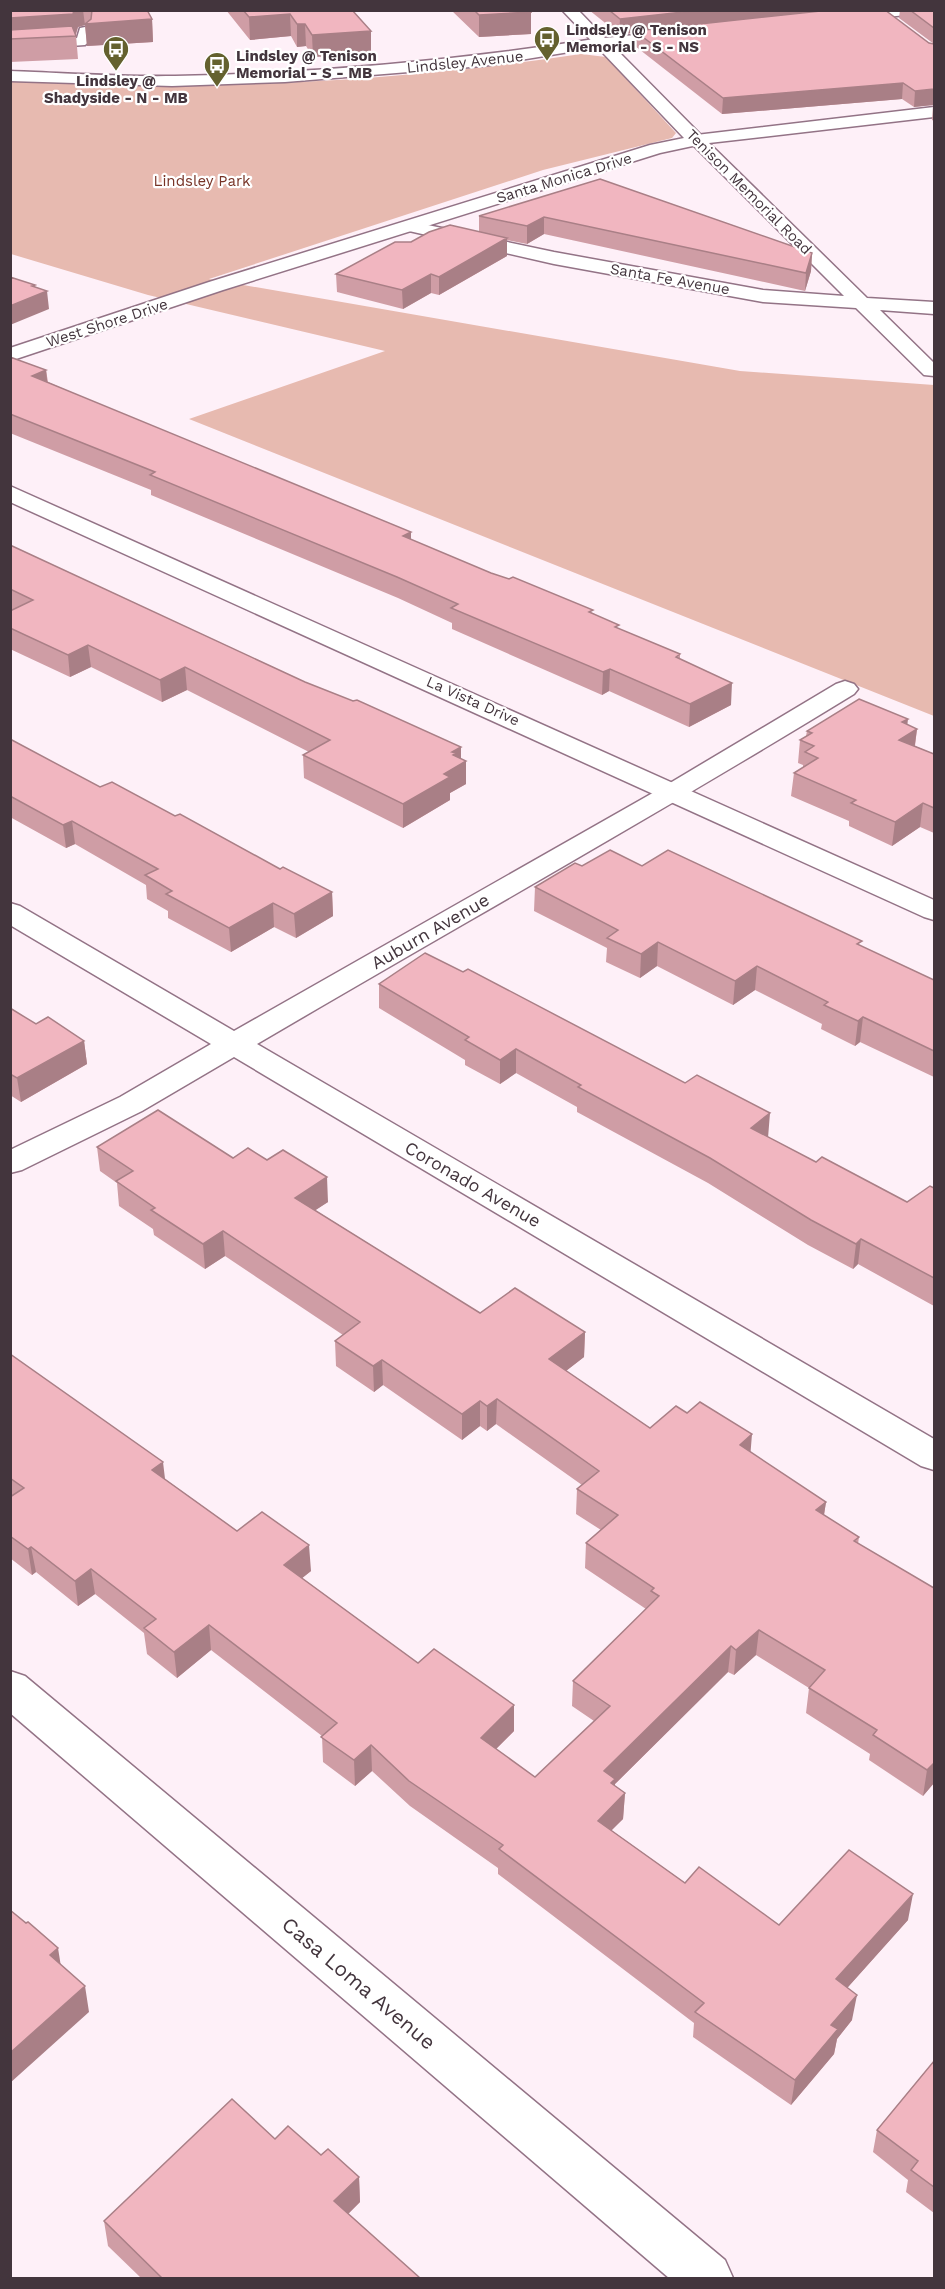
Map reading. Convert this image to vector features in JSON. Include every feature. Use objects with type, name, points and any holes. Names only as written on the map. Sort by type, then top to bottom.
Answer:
[{"type":"street","name":"Tenison Memorial Road","points":[[569,10],[696,140],[931,371]]},
{"type":"street","points":[[833,18],[876,12],[917,10]]},
{"type":"street","points":[[876,12],[897,27]]},
{"type":"street","points":[[10,46],[80,42],[85,39],[85,31]]},
{"type":"street","name":"Lindsley Avenue","points":[[10,76],[163,81],[285,77],[483,61],[601,43],[696,32]]},
{"type":"street","name":"Santa Monica Drive","points":[[203,291],[656,149],[696,140],[934,112]]},
{"type":"street","name":"Santa Fe Avenue","points":[[409,226],[554,258],[763,296],[934,309]]},
{"type":"street","name":"West Shore Drive","points":[[10,355],[203,291]]},
{"type":"street","name":"La Vista Drive","points":[[10,493],[934,911]]},
{"type":"street","name":"Auburn Avenue","points":[[10,1163],[132,1104],[466,909],[675,792],[845,689]]},
{"type":"street","name":"Coronado Avenue","points":[[10,912],[934,1456]]},
{"type":"street","name":"Casa Loma Avenue","points":[[10,1688],[706,2278]]},
{"type":"green space","name":"Lindsley Park","points":[[581,54],[606,57],[676,133],[672,138],[543,170],[209,279],[740,371],[934,385],[934,716],[189,419],[385,351],[148,295],[11,254],[10,80],[157,85],[279,83],[431,73]]},
{"type":"building","points":[[10,10],[74,10],[73,14],[10,18]]},
{"type":"building","points":[[92,10],[147,10],[152,19],[85,24],[91,19]]},
{"type":"building","points":[[243,10],[352,10],[371,31],[312,35],[305,24],[297,24],[290,14],[249,17]]},
{"type":"building","points":[[474,10],[530,10],[531,12],[479,15]]},
{"type":"building","points":[[609,10],[701,10],[620,19]]},
{"type":"building","points":[[830,10],[885,10],[929,43],[934,44],[934,89],[915,91],[903,83],[723,98],[635,31]]},
{"type":"building","points":[[910,10],[934,10],[934,28]]},
{"type":"building","points":[[72,26],[76,36],[10,39],[10,30]]},
{"type":"building","points":[[600,179],[812,253],[806,273],[544,217],[527,226],[479,216]]},
{"type":"building","points":[[450,225],[507,238],[439,277],[431,274],[402,290],[336,274],[395,242],[411,242],[429,232]]},
{"type":"building","points":[[10,277],[35,285],[32,286],[47,291],[10,306]]},
{"type":"building","points":[[10,357],[46,370],[32,376],[411,532],[403,536],[491,573],[509,579],[513,577],[593,610],[589,612],[619,625],[615,627],[680,654],[676,657],[732,683],[690,704],[610,669],[603,672],[451,608],[458,604],[397,577],[150,475],[155,472],[10,414]]},
{"type":"building","points":[[10,545],[305,682],[353,701],[357,700],[461,747],[452,752],[456,753],[453,755],[466,761],[444,774],[450,777],[403,804],[303,755],[330,740],[185,667],[160,680],[88,645],[68,655],[10,628],[10,611],[33,600],[10,589]]},
{"type":"building","points":[[859,699],[908,719],[902,722],[917,729],[899,740],[934,754],[934,808],[923,803],[895,822],[851,803],[856,800],[794,773],[818,758],[805,752],[814,746],[800,740],[812,733],[807,731]]},
{"type":"building","points":[[10,739],[100,787],[112,782],[175,816],[180,814],[280,869],[283,867],[332,892],[294,914],[273,903],[229,928],[166,894],[172,891],[145,875],[158,869],[72,821],[63,825],[10,796]]},
{"type":"building","points":[[610,850],[642,866],[668,850],[862,941],[857,944],[934,980],[934,1051],[863,1017],[858,1021],[824,1005],[828,1002],[757,966],[735,981],[658,942],[641,954],[607,938],[618,930],[535,887],[575,863],[582,866]]},
{"type":"building","points":[[425,953],[463,972],[468,969],[685,1083],[697,1075],[770,1113],[751,1128],[816,1162],[822,1157],[907,1202],[930,1186],[934,1188],[934,1278],[861,1239],[856,1244],[811,1220],[710,1158],[578,1087],[581,1085],[516,1049],[500,1060],[465,1040],[469,1037],[379,984]]},
{"type":"building","points":[[10,1008],[36,1024],[48,1017],[84,1041],[17,1078],[10,1074]]},
{"type":"building","points":[[158,1110],[233,1158],[248,1148],[267,1160],[283,1150],[327,1177],[295,1198],[480,1313],[515,1288],[585,1332],[549,1359],[650,1428],[676,1406],[687,1413],[700,1402],[752,1434],[740,1445],[826,1502],[816,1510],[859,1537],[854,1541],[934,1588],[934,1763],[927,1770],[873,1735],[877,1730],[809,1688],[825,1670],[759,1630],[736,1650],[731,1646],[604,1771],[615,1779],[611,1783],[625,1793],[598,1821],[685,1883],[699,1867],[779,1925],[849,1850],[913,1894],[836,1979],[857,1995],[831,2025],[838,2029],[795,2080],[695,2012],[704,2003],[499,1849],[503,1845],[409,1781],[371,1745],[354,1760],[321,1737],[337,1723],[209,1625],[174,1652],[144,1628],[156,1619],[91,1569],[75,1581],[31,1547],[28,1549],[10,1536],[10,1497],[24,1488],[10,1478],[10,1354],[163,1462],[152,1470],[237,1531],[262,1512],[309,1545],[284,1565],[418,1663],[434,1649],[514,1705],[481,1738],[535,1777],[610,1706],[573,1681],[659,1596],[651,1591],[654,1588],[586,1543],[618,1515],[577,1489],[599,1471],[497,1399],[487,1406],[480,1401],[462,1414],[382,1360],[373,1366],[335,1341],[360,1322],[223,1231],[203,1244],[151,1210],[155,1208],[116,1181],[133,1171],[97,1147]]},
{"type":"building","points":[[10,1910],[58,1948],[50,1955],[85,1986],[10,2053]]},
{"type":"building","points":[[934,2061],[934,2187],[911,2170],[918,2161],[877,2130]]},
{"type":"building","points":[[232,2099],[275,2139],[288,2126],[321,2155],[328,2149],[359,2177],[334,2201],[420,2278],[162,2278],[104,2221]]},
{"type":"place","name":"Lindsley @ Tenison Memorial - S - NS","points":[[547,62]]},
{"type":"place","name":"Lindsley @ Shadyside - N - MB","points":[[116,72]]},
{"type":"place","name":"Lindsley @ Tenison Memorial - S - MB","points":[[217,88]]}]
